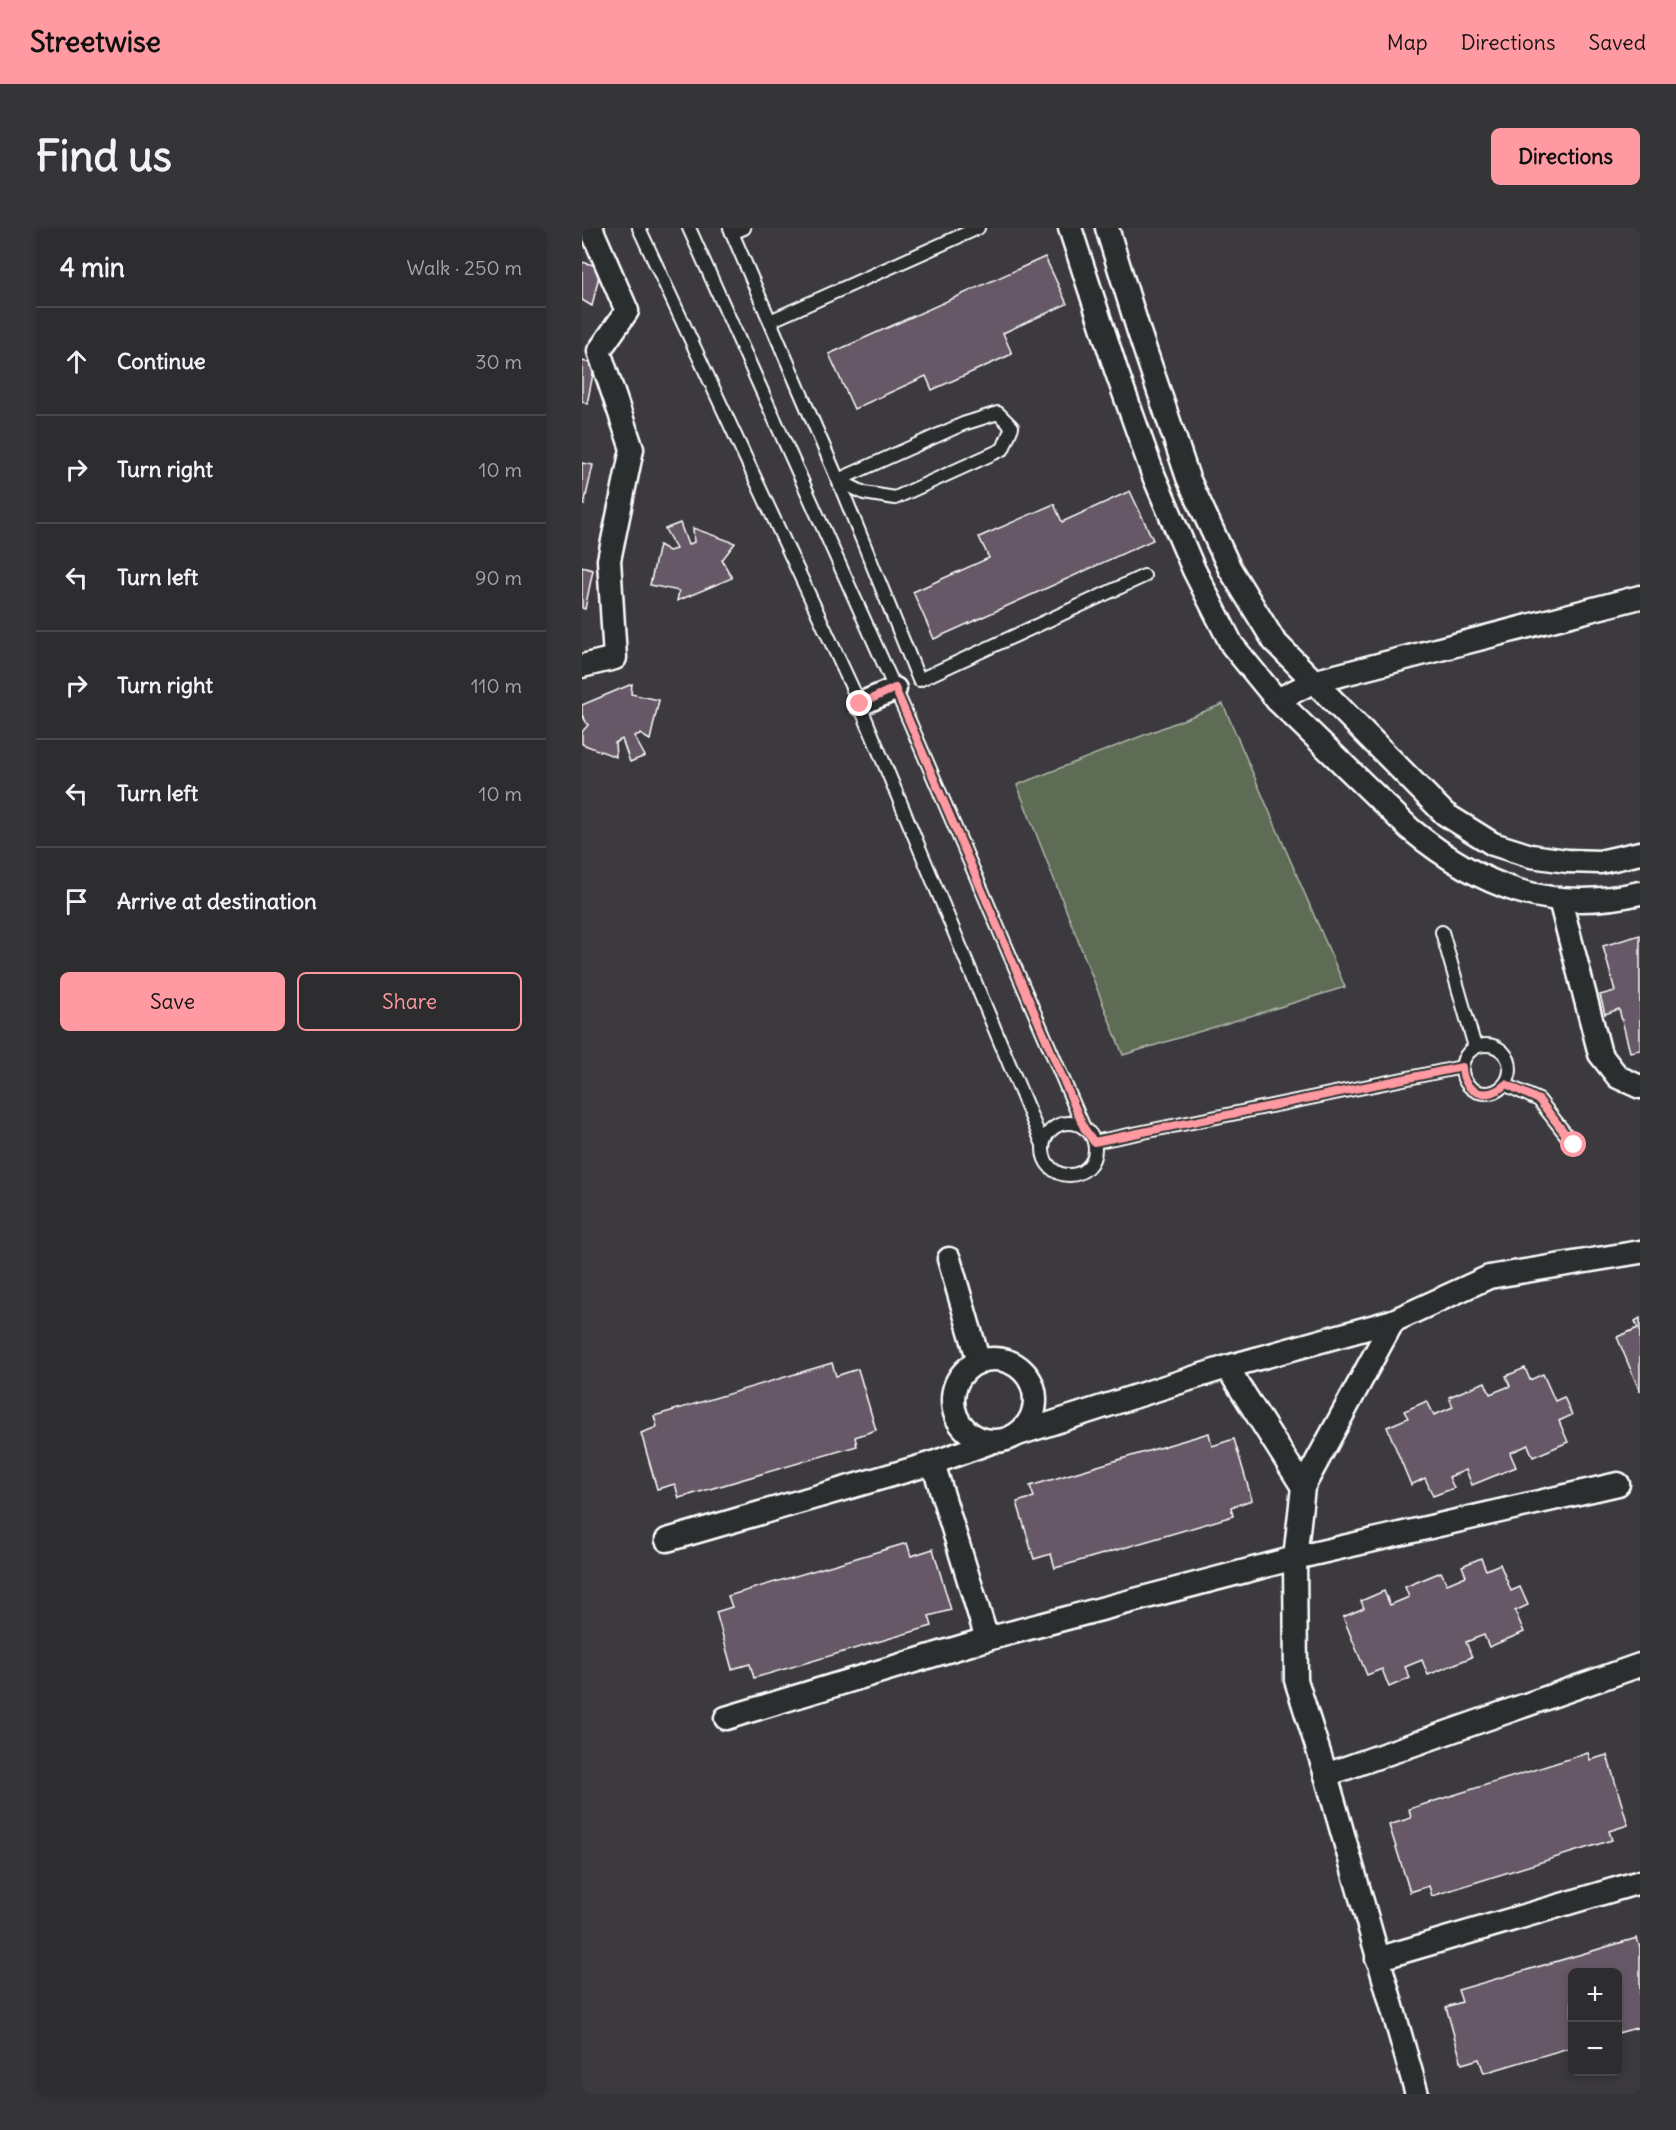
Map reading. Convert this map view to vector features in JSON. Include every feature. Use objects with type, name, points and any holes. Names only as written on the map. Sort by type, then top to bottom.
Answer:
[{"type":"street","points":[[582,666],[615,658],[609,560],[632,448],[599,351],[627,311],[591,228]]},
{"type":"street","points":[[1070,228],[1116,370],[1153,474],[1194,570],[1232,645],[1277,700],[1397,817],[1430,846],[1461,866],[1511,890],[1560,900],[1582,901],[1640,893]]},
{"type":"street","points":[[1107,228],[1188,478],[1230,569],[1274,641],[1445,814],[1493,844],[1532,856],[1567,861],[1600,862],[1640,854]]},
{"type":"street","points":[[1277,700],[1313,682],[1640,597]]},
{"type":"street","points":[[860,704],[895,688]]},
{"type":"street","points":[[1560,900],[1600,1054],[1618,1077],[1640,1087]]},
{"type":"street","points":[[667,1540],[933,1463],[991,1442],[1005,1441],[1018,1434],[1227,1367],[1394,1321],[1489,1277],[1640,1252]]},
{"type":"street","points":[[949,1259],[979,1362]]},
{"type":"street","points":[[1394,1321],[1303,1487],[1295,1558],[1296,1680],[1326,1775],[1417,2094]]},
{"type":"street","points":[[991,1442],[965,1431],[952,1406],[953,1391],[959,1378],[968,1368],[979,1362],[992,1359],[1005,1360],[1017,1366],[1033,1386],[1034,1412],[1028,1424],[1018,1434]]},
{"type":"street","points":[[1227,1367],[1303,1487]]},
{"type":"street","points":[[933,1463],[987,1639]]},
{"type":"street","points":[[726,1718],[987,1639],[1295,1558],[1618,1484]]},
{"type":"street","points":[[1326,1775],[1640,1665]]},
{"type":"street","points":[[1377,1959],[1640,1882]]},
{"type":"lane","points":[[639,228],[860,704],[1043,1145],[1046,1161],[1058,1173],[1075,1174],[1083,1171],[1094,1158],[1094,1142],[1084,1128],[895,688],[689,228]]},
{"type":"lane","points":[[770,321],[978,228]]},
{"type":"lane","points":[[736,230],[770,321],[838,480],[919,680],[1144,576]]},
{"type":"lane","points":[[998,413],[1012,427],[1003,449],[895,498],[864,493],[838,480],[963,424],[998,413]]},
{"type":"lane","points":[[1442,932],[1475,1047]]},
{"type":"lane","points":[[1491,1045],[1505,1054],[1511,1069],[1506,1084],[1492,1093],[1477,1092],[1465,1082],[1462,1067],[1468,1053],[1475,1047],[1491,1045]]},
{"type":"lane","points":[[1094,1142],[1462,1067]]},
{"type":"lane","points":[[1506,1084],[1539,1100],[1574,1145]]},
{"type":"lane","points":[[1043,1145],[1046,1137],[1059,1125],[1077,1124],[1084,1128]]},
{"type":"green space","points":[[1223,704],[1345,987],[1123,1055],[1017,785]]},
{"type":"building","points":[[1045,257],[1067,304],[1003,333],[1012,354],[932,390],[926,376],[854,409],[829,354]]},
{"type":"building","points":[[582,262],[601,267],[592,306],[582,300]]},
{"type":"building","points":[[582,361],[595,364],[587,404],[582,401]]},
{"type":"building","points":[[582,463],[593,465],[584,505],[582,503]]},
{"type":"building","points":[[1130,491],[1153,540],[934,639],[913,592],[989,558],[979,537],[1054,504],[1062,522]]},
{"type":"building","points":[[680,523],[688,545],[694,542],[693,528],[735,543],[722,560],[732,578],[677,601],[679,591],[650,585],[659,545],[669,551],[676,549],[665,529]]},
{"type":"building","points":[[582,567],[593,570],[585,609],[582,608]]},
{"type":"building","points":[[632,684],[631,694],[659,700],[650,740],[640,734],[634,736],[645,756],[630,762],[622,739],[615,743],[616,757],[582,744],[582,732],[588,725],[582,715],[582,705]]},
{"type":"building","points":[[1640,935],[1640,1050],[1630,1052],[1619,1009],[1605,1014],[1600,995],[1615,991],[1603,946]]},
{"type":"building","points":[[1640,1318],[1640,1392],[1617,1337],[1638,1328],[1635,1321]]},
{"type":"building","points":[[832,1363],[836,1376],[858,1369],[876,1430],[855,1437],[857,1446],[679,1498],[675,1484],[657,1489],[641,1433],[657,1427],[654,1416]]},
{"type":"building","points":[[1525,1368],[1530,1380],[1543,1374],[1555,1401],[1564,1397],[1572,1415],[1559,1421],[1568,1442],[1533,1457],[1528,1445],[1510,1453],[1516,1467],[1472,1485],[1466,1470],[1449,1477],[1454,1488],[1433,1496],[1425,1478],[1411,1485],[1387,1427],[1408,1418],[1404,1411],[1427,1401],[1434,1415],[1453,1407],[1449,1397],[1485,1382],[1490,1394],[1510,1386],[1506,1376]]},
{"type":"building","points":[[1209,1433],[1212,1446],[1234,1439],[1252,1500],[1231,1507],[1233,1516],[1055,1568],[1051,1554],[1034,1559],[1017,1502],[1034,1497],[1030,1486]]},
{"type":"building","points":[[907,1543],[911,1556],[933,1549],[951,1610],[929,1616],[932,1626],[754,1678],[750,1664],[732,1669],[716,1612],[732,1607],[728,1596]]},
{"type":"building","points":[[1481,1558],[1486,1570],[1500,1564],[1511,1591],[1520,1587],[1528,1605],[1515,1611],[1524,1632],[1489,1647],[1484,1635],[1466,1642],[1472,1657],[1428,1675],[1422,1660],[1405,1667],[1410,1678],[1389,1687],[1382,1669],[1367,1675],[1343,1617],[1364,1608],[1361,1601],[1384,1591],[1390,1605],[1409,1597],[1405,1587],[1441,1572],[1447,1584],[1466,1576],[1462,1566]]},
{"type":"building","points":[[1588,1753],[1590,1760],[1607,1755],[1628,1825],[1609,1831],[1612,1840],[1432,1896],[1429,1886],[1410,1892],[1389,1825],[1411,1818],[1409,1809]]},
{"type":"building","points":[[1637,1938],[1640,1948],[1640,2027],[1622,2032],[1622,1968],[1568,1968],[1568,2048],[1484,2073],[1479,2059],[1462,2064],[1446,2007],[1462,2002],[1458,1990]]},
{"type":"route","points":[[860,704],[895,688],[1084,1128],[1091,1134],[1094,1142],[1462,1067],[1465,1082],[1477,1092],[1492,1093],[1500,1090],[1506,1084],[1539,1100],[1574,1145]]}]
